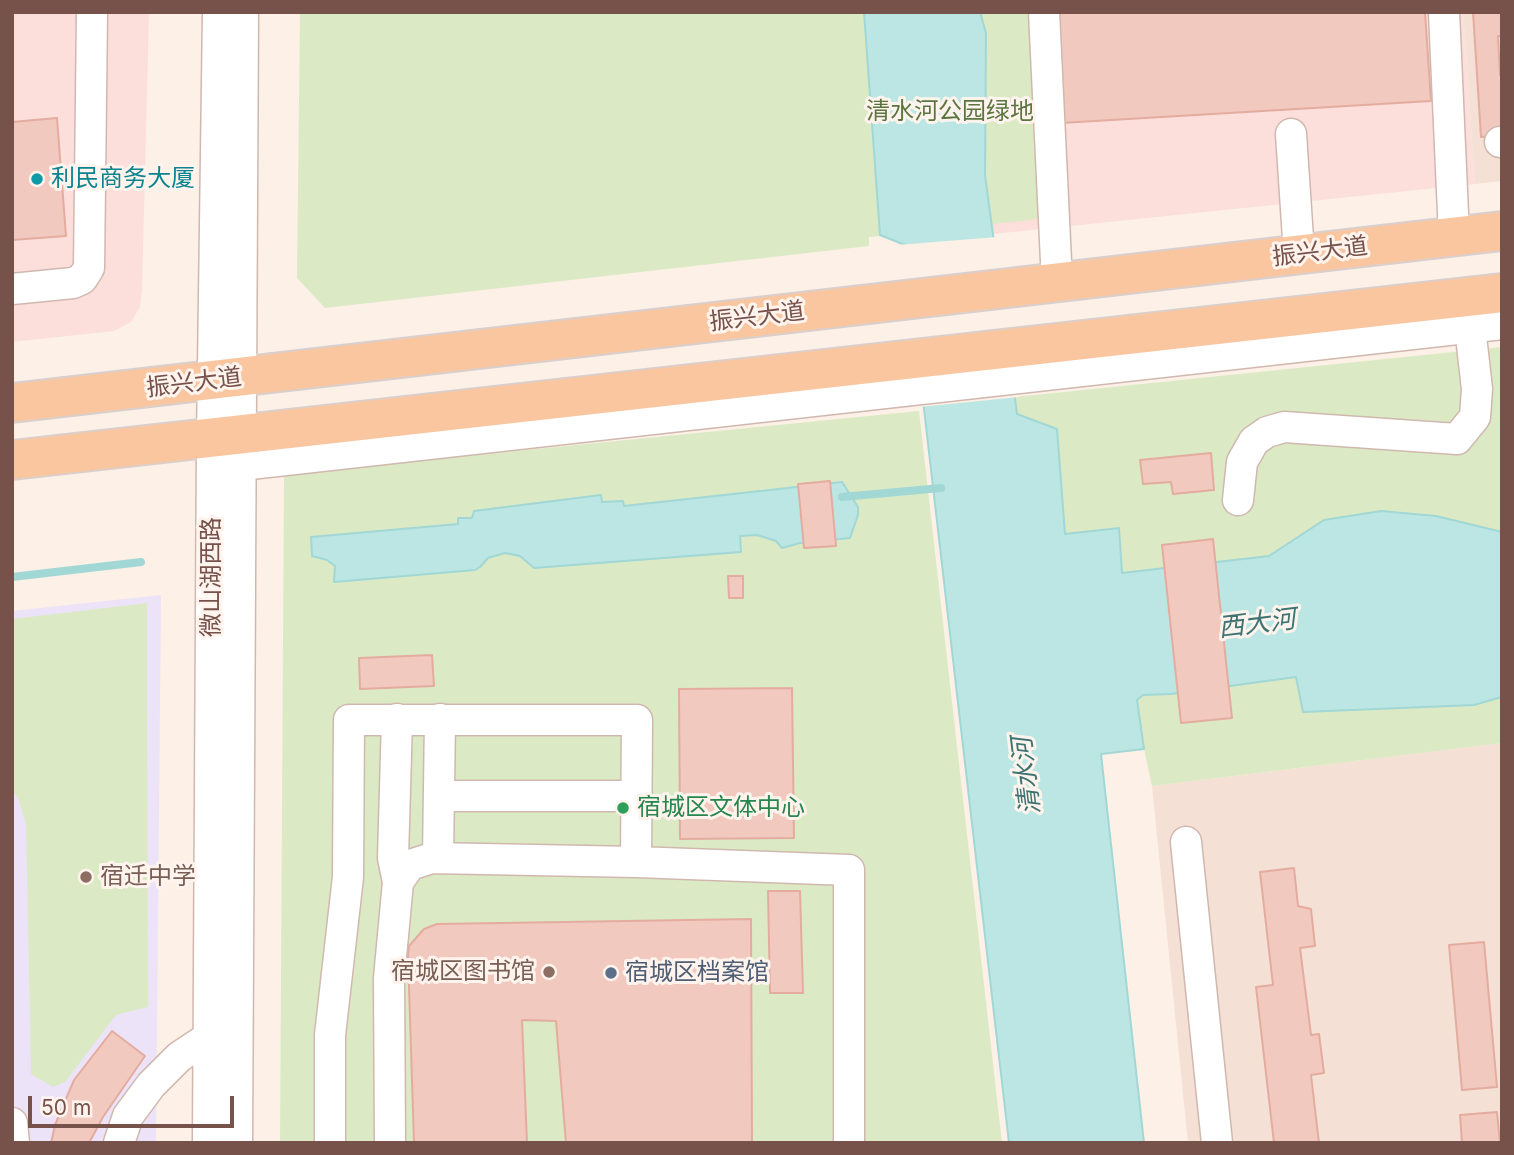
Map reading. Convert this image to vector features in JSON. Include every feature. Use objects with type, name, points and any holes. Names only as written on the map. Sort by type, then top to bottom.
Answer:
[{"type":"main road","name":"振兴大道","points":[[12,403],[1502,231]]},
{"type":"main road","points":[[12,460],[231,446],[431,414],[1479,306]]},
{"type":"main road","points":[[427,355],[411,370],[407,385],[415,406],[431,414]]},
{"type":"main road","points":[[12,415],[19,425],[19,438],[12,451]]},
{"type":"street","points":[[12,289],[73,283],[82,279],[89,268],[92,12]]},
{"type":"street","name":"微山湖西路","points":[[218,12],[231,446],[237,1143]]},
{"type":"street","name":"微山湖西路","points":[[228,379],[243,12]]},
{"type":"street","points":[[1044,12],[1057,282]]},
{"type":"street","points":[[1444,12],[1454,236]]},
{"type":"street","points":[[1291,134],[1299,254]]},
{"type":"street","points":[[1238,500],[1242,462],[1254,441],[1267,432],[1284,427],[1457,439],[1475,417],[1479,306]]},
{"type":"street","points":[[231,446],[1479,306],[1502,324]]},
{"type":"street","name":"微山湖西路","points":[[208,1143],[209,1037],[231,446]]},
{"type":"street","points":[[390,1143],[389,978],[398,883],[393,858],[397,719]]},
{"type":"street","points":[[438,858],[440,719]]},
{"type":"street","points":[[330,1143],[330,1035],[348,877],[349,720],[636,720],[636,862]]},
{"type":"street","points":[[439,796],[636,796]]},
{"type":"street","points":[[1186,842],[1217,1143]]},
{"type":"street","points":[[398,883],[410,865],[432,858],[849,870],[849,1143]]},
{"type":"street","points":[[119,1143],[128,1116],[151,1085],[179,1057],[209,1037]]},
{"type":"street","points":[[12,1124],[13,1143]]},
{"type":"shaded area","name":"利民商务大厦","points":[[12,12],[149,12],[142,289],[140,307],[131,322],[114,331],[12,342]]},
{"type":"shaded area","points":[[980,12],[1463,12],[1475,184],[993,234],[985,175]]},
{"type":"shaded area","points":[[1463,12],[1502,12],[1502,181],[1475,184]]},
{"type":"shaded area","name":"宿迁中学","points":[[161,595],[156,1143],[12,1143],[12,611]]},
{"type":"shaded area","points":[[1502,743],[1502,1143],[1188,1143],[1152,786]]},
{"type":"green space","name":"清水河公园绿地","points":[[300,12],[1036,12],[1047,211],[1039,218],[1030,220],[869,237],[869,246],[325,308],[297,278]]},
{"type":"green space","points":[[1502,347],[1502,743],[1152,786],[1137,700],[1143,695],[1170,694],[1153,569],[1122,573],[1119,528],[1065,534],[1057,429],[1017,414],[1015,397]]},
{"type":"green space","name":"宿城区文体中心","points":[[919,411],[1002,1143],[280,1143],[284,474]]},
{"type":"green space","name":"宿迁中学","points":[[147,603],[148,1007],[116,1015],[65,1082],[53,1087],[31,1074],[26,824],[18,798],[12,790],[12,619]]},
{"type":"water","points":[[864,12],[980,12],[986,33],[985,175],[1017,414],[1057,429],[1065,534],[1119,528],[1122,573],[1269,556],[1324,520],[1381,511],[1436,516],[1502,532],[1502,697],[1474,705],[1303,712],[1296,677],[1171,694],[1143,695],[1137,700],[1144,749],[1101,754],[1144,1143],[1009,1143],[905,245],[880,235]]},
{"type":"water","points":[[842,482],[858,507],[850,538],[800,543],[782,548],[776,541],[757,535],[740,536],[741,552],[534,568],[520,556],[505,553],[488,558],[475,570],[334,582],[335,566],[327,560],[312,556],[311,537],[458,524],[458,518],[472,518],[474,511],[601,495],[602,502],[623,501],[624,506]]},
{"type":"pier","points":[[997,237],[1019,397],[920,407],[901,247],[897,245]]},
{"type":"building","points":[[1055,12],[1425,12],[1431,101],[1061,123]]},
{"type":"building","points":[[1473,12],[1502,12],[1502,135],[1481,137]]},
{"type":"building","points":[[1498,36],[1502,36],[1502,75],[1500,75]]},
{"type":"building","name":"利民商务大厦","points":[[57,118],[66,236],[12,240],[12,122]]},
{"type":"building","points":[[1211,453],[1214,490],[1173,494],[1171,482],[1143,484],[1140,460]]},
{"type":"building","points":[[830,481],[836,546],[804,548],[798,484]]},
{"type":"building","points":[[1213,539],[1232,718],[1181,723],[1162,545]]},
{"type":"building","points":[[728,576],[743,576],[743,598],[729,598]]},
{"type":"building","points":[[432,655],[434,686],[360,689],[359,658]]},
{"type":"building","points":[[792,688],[794,838],[680,839],[679,689]]},
{"type":"building","points":[[1294,868],[1298,906],[1311,909],[1315,946],[1300,948],[1311,1035],[1319,1034],[1324,1073],[1311,1075],[1319,1143],[1274,1143],[1256,987],[1273,985],[1260,872]]},
{"type":"building","points":[[768,891],[800,891],[803,993],[770,993]]},
{"type":"building","points":[[751,919],[752,1143],[566,1143],[556,1021],[522,1020],[527,1143],[414,1143],[408,956],[409,946],[424,929],[437,924]]},
{"type":"building","points":[[1484,942],[1497,1087],[1462,1090],[1449,945]]},
{"type":"building","points":[[112,1031],[145,1056],[103,1117],[89,1143],[51,1143],[55,1125],[74,1080]]},
{"type":"building","points":[[1497,1112],[1500,1143],[1462,1143],[1460,1115]]},
{"type":"waterway","points":[[842,497],[941,488]]},
{"type":"waterway","points":[[12,577],[141,562]]},
{"type":"place","name":"利民商务大厦","points":[[37,179]]},
{"type":"place","name":"宿城区文体中心","points":[[623,808]]},
{"type":"place","name":"宿迁中学","points":[[86,877]]},
{"type":"place","name":"宿城区图书馆","points":[[549,972]]},
{"type":"place","name":"宿城区档案馆","points":[[611,973]]},
{"type":"water label","name":"西大河","points":[[1257,624]]},
{"type":"water label","name":"清水河","points":[[1027,776]]}]
